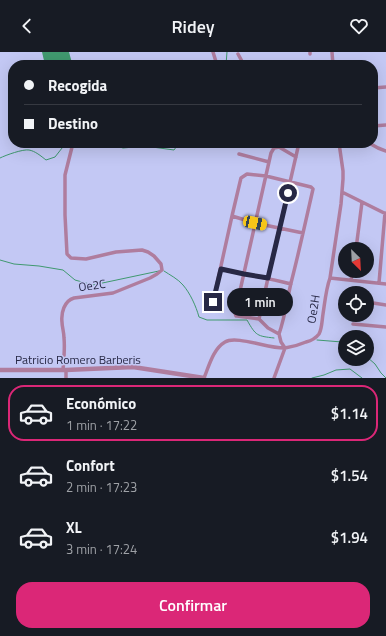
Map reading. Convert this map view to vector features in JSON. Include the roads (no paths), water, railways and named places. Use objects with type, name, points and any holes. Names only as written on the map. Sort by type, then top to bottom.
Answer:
[{"type":"street","points":[[238,54],[241,60]]},
{"type":"street","name":"Oe2C","points":[[65,370],[62,320],[63,310],[67,301],[74,298],[113,293],[150,278],[162,270],[161,264],[154,256],[142,250],[116,252],[86,259],[71,258],[68,254],[65,175],[72,148]]},
{"type":"street","points":[[274,148],[271,153],[235,314],[237,316],[259,320],[268,328],[280,334]]},
{"type":"street","points":[[281,148],[296,156]]},
{"type":"street","points":[[259,320],[298,148]]},
{"type":"street","name":"Oe2H","points":[[204,378],[211,360],[217,350],[225,342],[231,339],[284,348],[309,341],[318,335],[322,325],[327,286],[330,278],[342,192],[343,171],[340,148]]},
{"type":"street","points":[[239,154],[269,162]]},
{"type":"street","points":[[213,302],[242,178],[247,174],[266,176],[311,187],[312,189],[303,233],[280,334],[281,342],[284,348],[274,378]]},
{"type":"street","points":[[342,192],[386,213],[379,283]]},
{"type":"street","points":[[357,242],[362,202]]},
{"type":"street","points":[[232,216],[255,223],[303,233]]},
{"type":"street","points":[[221,269],[291,284]]},
{"type":"street","points":[[330,278],[386,284]]},
{"type":"street","points":[[374,303],[386,305]]},
{"type":"street","points":[[353,324],[386,327]]},
{"type":"street","name":"Patricio Romero Barberis","points":[[0,370],[65,370],[132,367],[180,376],[204,378]]},
{"type":"street","points":[[65,370],[66,378]]},
{"type":"waterway","points":[[226,60],[227,52]]},
{"type":"waterway","points":[[0,158],[19,151],[29,150],[46,160],[55,157],[62,148]]},
{"type":"waterway","points":[[160,148],[174,150],[175,148]]},
{"type":"waterway","points":[[0,260],[14,264],[63,270],[75,280],[93,285],[159,271]]},
{"type":"waterway","points":[[164,271],[179,281],[186,288],[199,317],[207,320],[247,320],[255,332],[260,336],[274,338]]},
{"type":"waterway","points":[[317,340],[338,342]]},
{"type":"waterway","points":[[374,363],[386,378]]},
{"type":"waterway","points":[[312,378],[336,370],[350,369],[362,378]]}]
